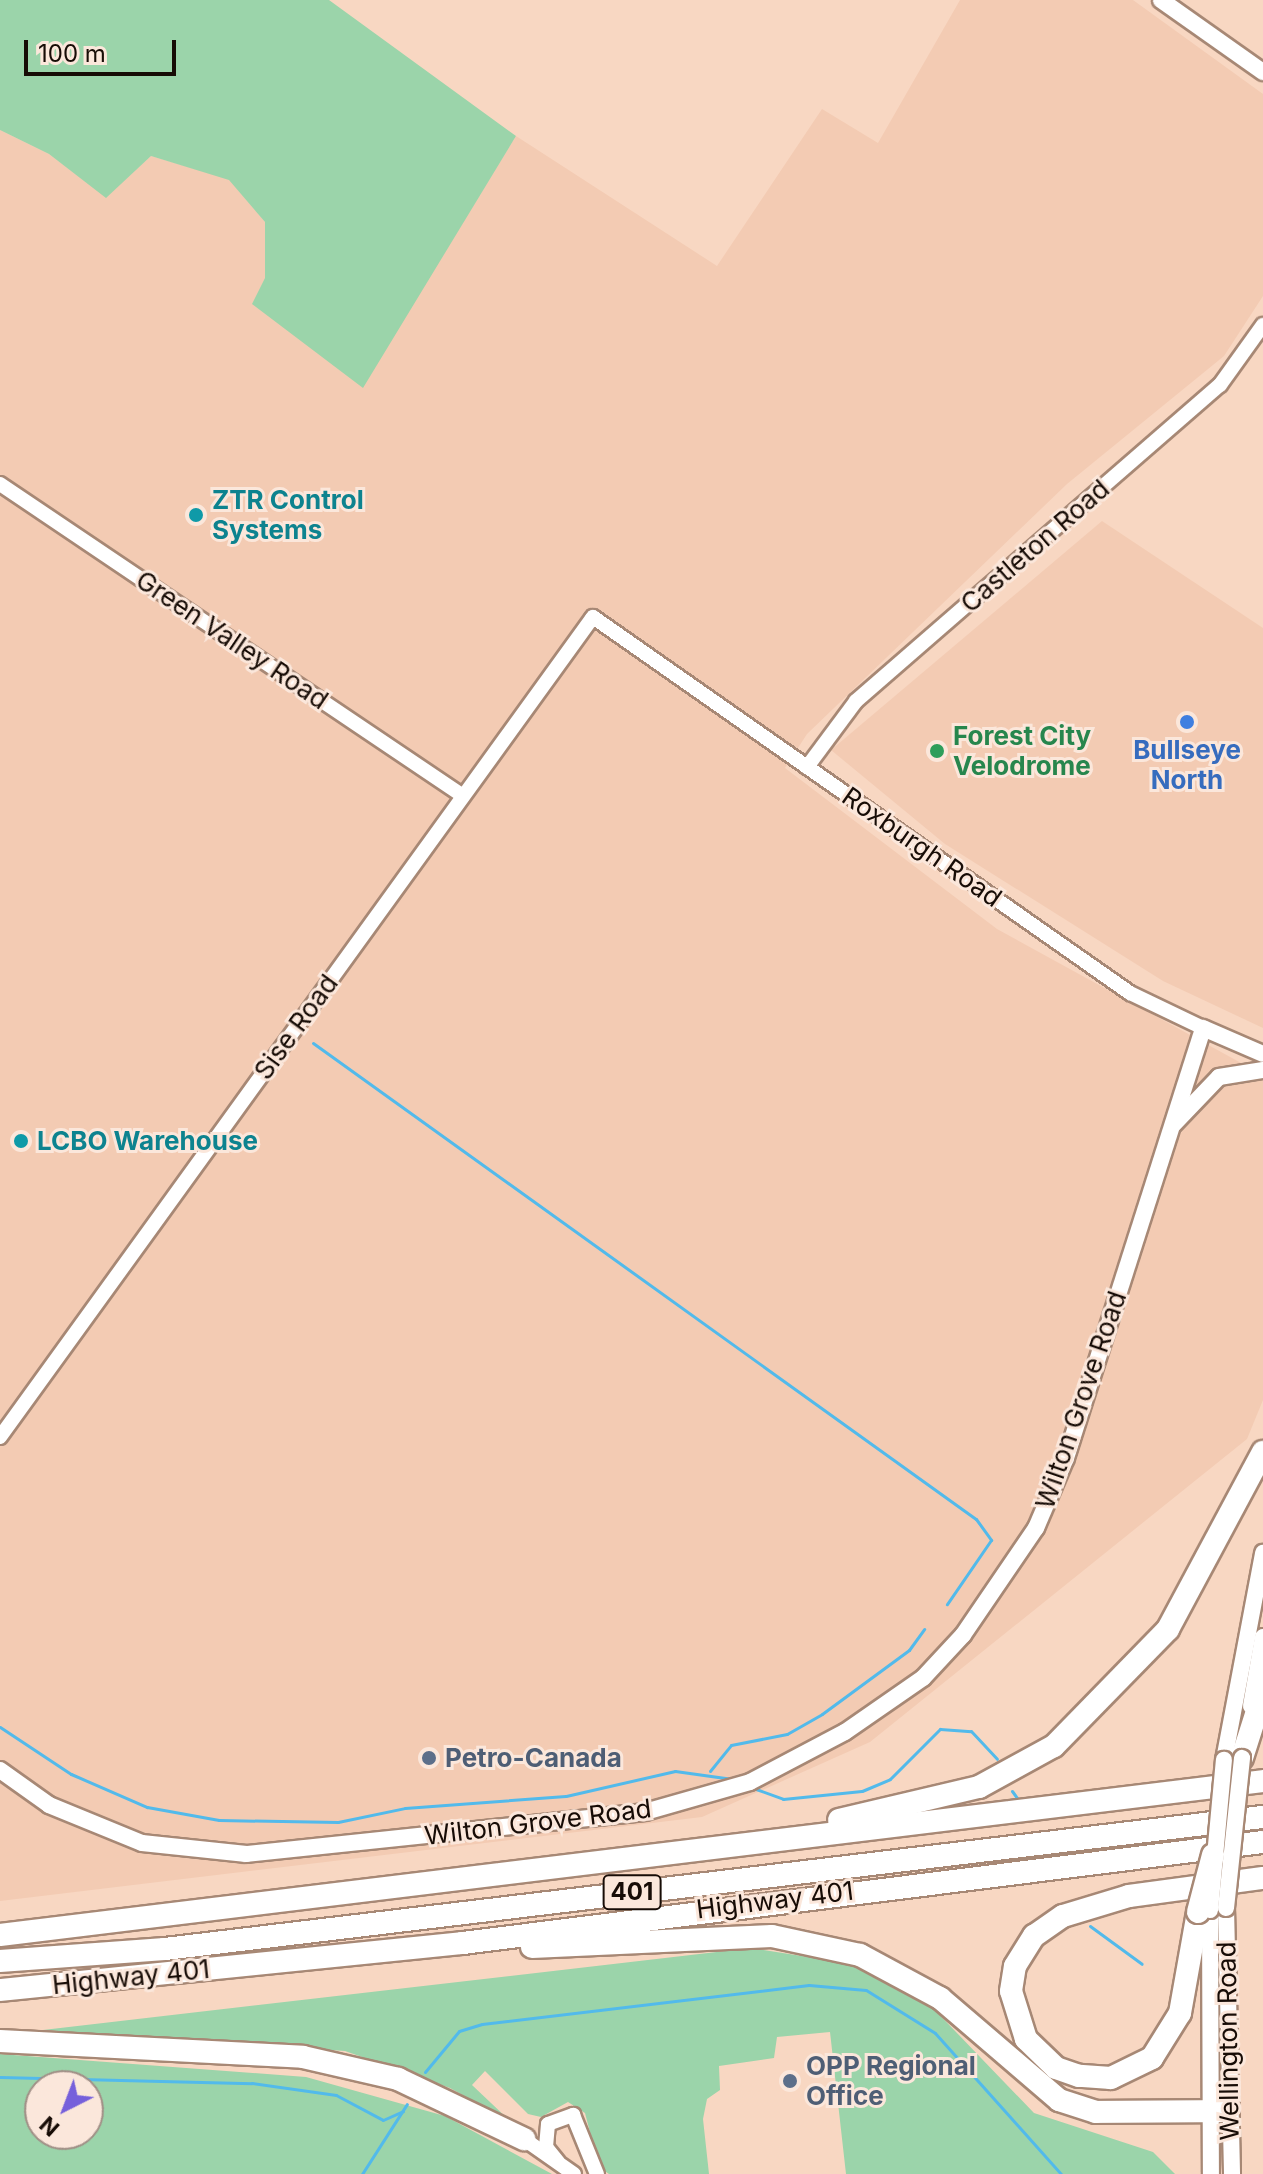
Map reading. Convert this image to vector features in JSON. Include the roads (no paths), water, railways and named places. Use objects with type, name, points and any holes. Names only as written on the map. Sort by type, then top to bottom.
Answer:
[{"type":"highway","points":[[690,1852],[910,1808],[979,1787],[1054,1746],[1168,1629],[1263,1452]]},
{"type":"highway","points":[[1233,1759],[1263,1692]]},
{"type":"highway","points":[[0,1935],[1263,1781]]},
{"type":"highway","name":"Highway 401","points":[[0,1961],[165,1949],[1263,1817]]},
{"type":"highway","name":"Highway 401","points":[[0,1990],[463,1943],[1263,1842]]},
{"type":"highway","points":[[1213,1855],[1212,1910],[1180,2013],[1152,2058],[1111,2078],[1079,2076],[1056,2068],[1026,2039],[1011,1991],[1015,1966],[1034,1936],[1063,1916],[1129,1896],[1263,1878]]},
{"type":"highway","points":[[463,1943],[494,1949],[772,1936],[860,1955],[940,1998],[1059,2100],[1096,2112],[1218,2111]]},
{"type":"highway","points":[[0,2041],[303,2057],[410,2084],[524,2139]]},
{"type":"main road","points":[[1161,0],[1263,72]]},
{"type":"main road","name":"Roxburgh Road","points":[[1203,1028],[1263,1054]]},
{"type":"main road","name":"Wilton Grove Road","points":[[0,1770],[49,1805],[142,1843],[246,1854],[645,1812],[750,1782],[845,1732],[923,1678],[997,1595],[1024,1550],[1066,1458],[1203,1028]]},
{"type":"main road","points":[[1168,1132],[1219,1077],[1263,1070]]},
{"type":"main road","points":[[1233,1759],[1263,1553]]},
{"type":"main road","points":[[1213,1855],[1263,1637]]},
{"type":"main road","name":"Wellington Road","points":[[1211,2174],[1218,2111],[1212,1910],[1233,1759]]},
{"type":"main road","name":"Wellington Road","points":[[1218,2111],[1232,2174]]},
{"type":"street","name":"Castleton Road","points":[[807,767],[856,701],[1220,385],[1263,325]]},
{"type":"street","name":"Green Valley Road","points":[[0,484],[463,796]]},
{"type":"street","name":"Roxburgh Road","points":[[593,617],[1130,993],[1203,1028]]},
{"type":"street","name":"Sise Road","points":[[0,1437],[593,617]]},
{"type":"street","points":[[558,2162],[546,2147],[548,2124],[573,2115],[597,2174]]},
{"type":"street","points":[[524,2139],[574,2174]]},
{"type":"waterway","points":[[313,1043],[976,1519],[991,1540],[947,1604]]},
{"type":"waterway","points":[[710,1771],[731,1745],[787,1734],[822,1714],[909,1650],[924,1629]]},
{"type":"waterway","points":[[0,1727],[71,1774],[147,1807],[219,1820],[338,1822],[405,1808],[566,1796],[675,1771],[732,1779]]},
{"type":"waterway","points":[[756,1789],[783,1799],[862,1791],[890,1779],[940,1729],[971,1731],[997,1759]]},
{"type":"waterway","points":[[1012,1791],[1017,1798]]},
{"type":"waterway","points":[[1090,1926],[1142,1964]]},
{"type":"waterway","points":[[425,2072],[459,2031],[482,2024],[809,1985],[866,1990],[935,2033],[1061,2174]]},
{"type":"waterway","points":[[0,2077],[252,2083],[336,2095],[383,2120],[403,2111]]},
{"type":"waterway","points":[[362,2174],[407,2104]]},
{"type":"place","name":"ZTR Control Systems","points":[[196,515]]},
{"type":"place","name":"Bullseye North","points":[[1187,722]]},
{"type":"place","name":"Forest City Velodrome","points":[[937,751]]},
{"type":"place","name":"LCBO Warehouse","points":[[21,1141]]},
{"type":"place","name":"Petro-Canada","points":[[429,1758]]},
{"type":"place","name":"OPP Regional Office","points":[[790,2081]]}]
